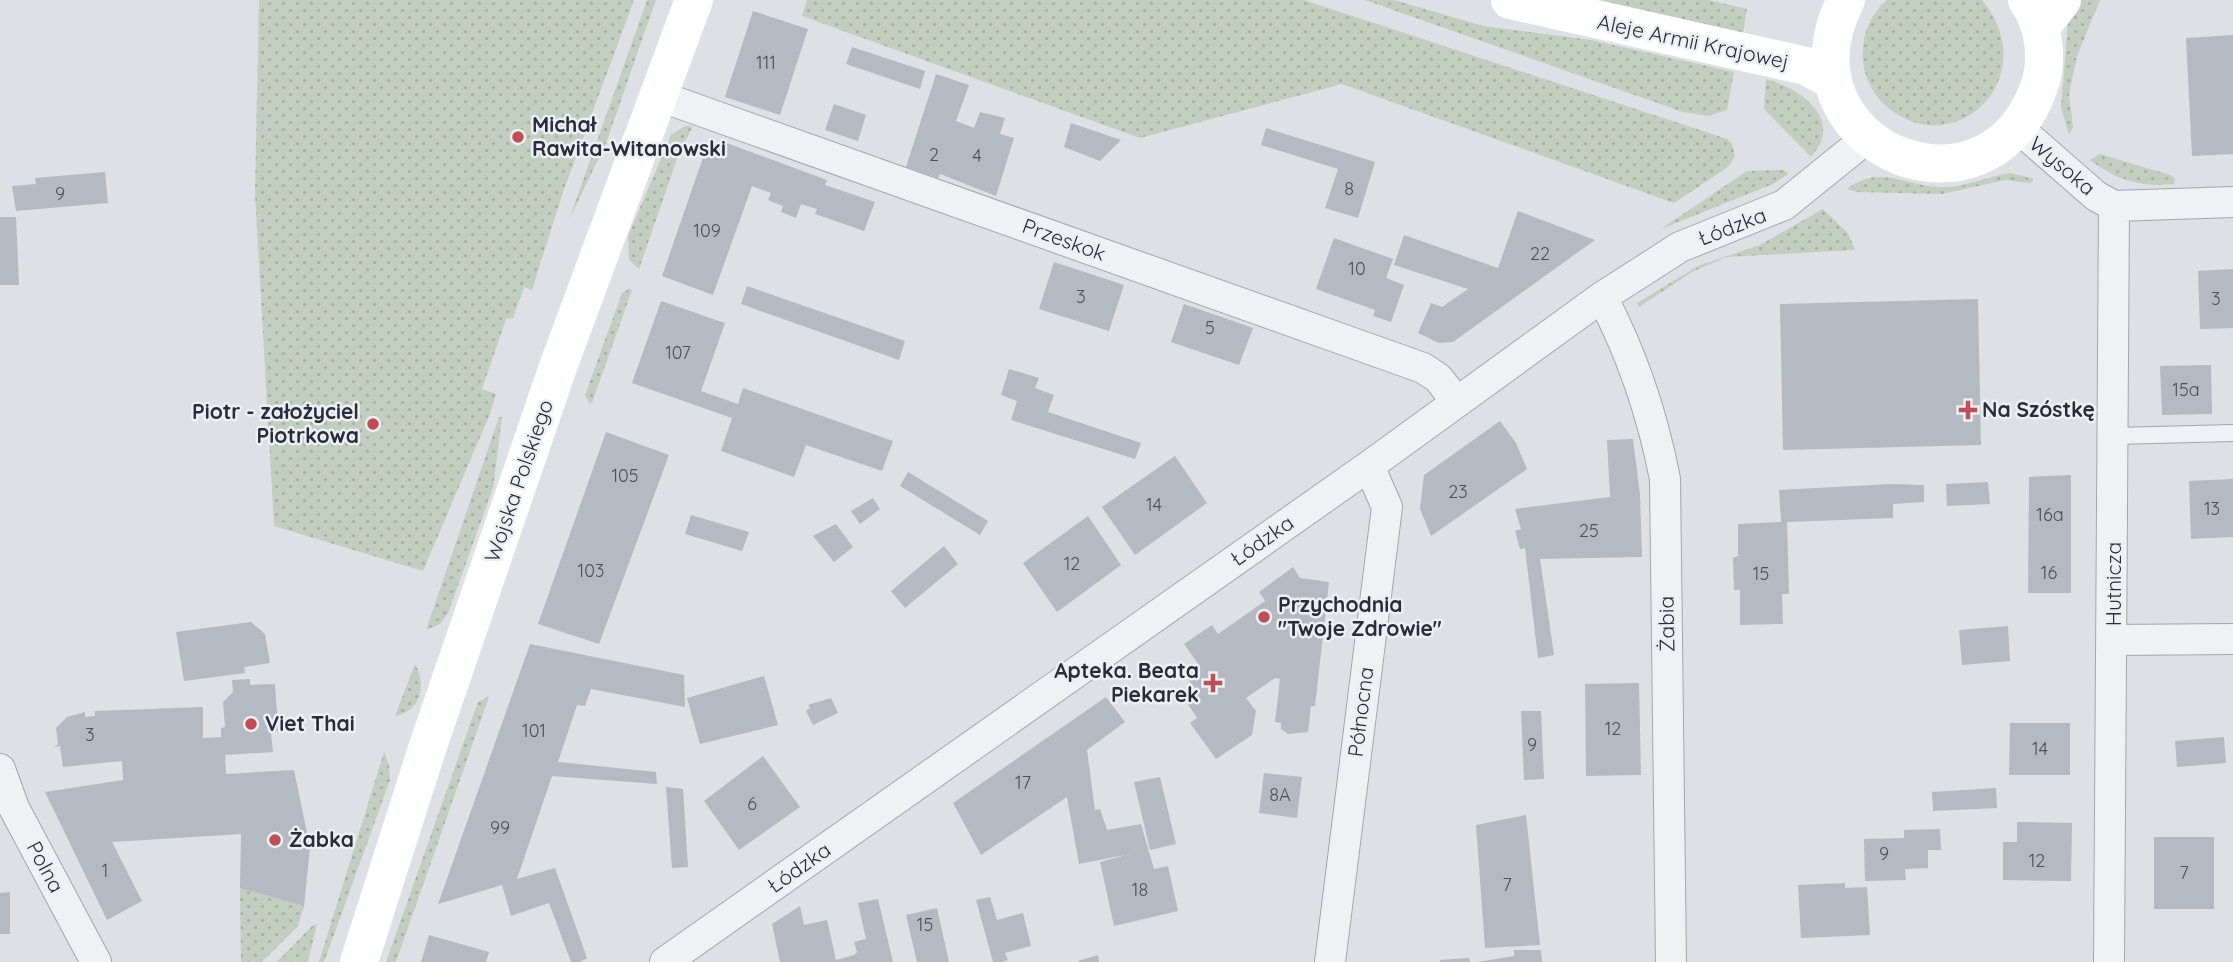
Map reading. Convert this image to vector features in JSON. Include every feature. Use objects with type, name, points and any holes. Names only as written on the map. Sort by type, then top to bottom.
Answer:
[{"type":"street","name":"Aleje Armii Krajowej","points":[[1510,0],[1806,66],[1832,80]]},
{"type":"street","points":[[1836,0],[1832,80],[1840,103],[1867,138],[1888,153],[1934,164],[1957,163],[1980,155],[2000,144],[2018,128],[2033,106],[2042,81],[2043,9]]},
{"type":"street","name":"Wojska Polskiego","points":[[359,962],[427,749],[558,367],[692,1]]},
{"type":"street","name":"Przeskok","points":[[659,96],[1423,368],[1433,373],[1457,402]]},
{"type":"street","name":"Wysoka","points":[[2018,128],[2096,195],[2114,206],[2233,202]]},
{"type":"street","name":"Łódzka","points":[[665,962],[1369,466],[1602,297],[1680,247],[1784,205],[1867,138]]},
{"type":"street","name":"Hutnicza","points":[[2109,962],[2115,436],[2114,206]]},
{"type":"street","name":"Żabia","points":[[1602,297],[1618,328],[1660,451],[1665,479],[1671,962]]},
{"type":"street","name":"Północna","points":[[1330,962],[1387,507],[1369,466]]},
{"type":"street","points":[[2113,640],[2233,639]]},
{"type":"street","name":"Polna","points":[[0,769],[7,810],[96,962]]},
{"type":"lane","points":[[2115,436],[2233,433]]},
{"type":"green space","points":[[259,0],[634,0],[563,192],[532,290],[524,287],[513,318],[506,319],[482,389],[496,394],[490,414],[423,571],[274,526],[255,193]]},
{"type":"green space","points":[[647,0],[656,0],[606,143],[569,220]]},
{"type":"green space","points":[[807,0],[1304,0],[1727,139],[1732,144],[1735,157],[1728,167],[1674,203],[1342,84],[1140,138],[802,16]]},
{"type":"green space","points":[[1365,0],[1394,0],[1483,26],[1591,40],[1734,72],[1727,110],[1708,116],[1683,112]]},
{"type":"green space","points":[[1600,0],[1709,0],[1747,9],[1743,33]]},
{"type":"green space","points":[[1887,0],[1982,0],[1999,29],[2003,58],[1997,84],[1983,105],[1962,119],[1938,125],[1911,121],[1881,101],[1868,80],[1863,53],[1865,36],[1871,21]]},
{"type":"green space","points":[[2081,0],[2100,0],[2077,56],[2069,94],[2073,127],[2069,135],[2061,107],[2068,24]]},
{"type":"green space","points":[[1766,79],[1779,83],[1804,98],[1821,118],[1823,130],[1820,143],[1811,157],[1764,109]]},
{"type":"green space","points":[[685,126],[693,126],[678,156],[639,269],[629,260],[628,236],[671,135]]},
{"type":"green space","points":[[2100,154],[2170,175],[2175,179],[2174,184],[2140,183],[2120,178],[2090,160]]},
{"type":"green space","points":[[1784,170],[1788,174],[1773,184],[1661,229],[1747,171]]},
{"type":"green space","points":[[2011,173],[2034,179],[2031,183],[2005,180],[1942,194],[1857,192],[1847,189],[1872,178],[1883,177],[1933,187],[1947,187]]},
{"type":"green space","points":[[1823,209],[1848,233],[1855,250],[1726,257],[1692,272],[1639,307],[1637,303],[1698,266],[1760,245]]},
{"type":"green space","points":[[632,290],[592,403],[589,403],[585,395],[622,293]]},
{"type":"green space","points":[[499,417],[502,417],[493,488],[448,613],[440,624],[426,630]]},
{"type":"green space","points":[[415,664],[421,680],[419,696],[411,709],[395,716]]},
{"type":"green space","points":[[487,697],[396,962],[386,962],[478,702]]},
{"type":"green space","points":[[384,752],[389,764],[390,780],[324,962],[319,962]]},
{"type":"green space","points":[[240,888],[304,906],[298,926],[262,962],[241,962]]},
{"type":"green space","points":[[317,924],[308,962],[277,962],[313,925]]},
{"type":"building","points":[[753,11],[808,29],[780,115],[725,97]]},
{"type":"building","points":[[2233,35],[2233,154],[2192,156],[2186,38]]},
{"type":"building","points":[[852,47],[925,71],[920,89],[846,64]]},
{"type":"building","points":[[936,74],[969,85],[956,121],[974,128],[980,112],[1005,118],[1000,134],[1014,138],[996,196],[940,174],[938,178],[906,167]]},
{"type":"building","points":[[834,104],[866,115],[858,141],[825,130]]},
{"type":"building","points":[[1071,123],[1121,140],[1100,161],[1064,147]]},
{"type":"building","points":[[1266,128],[1375,162],[1358,218],[1325,208],[1338,169],[1261,145]]},
{"type":"building","points":[[721,141],[827,180],[825,185],[875,202],[864,231],[815,214],[817,209],[801,204],[796,218],[781,212],[783,206],[768,200],[771,193],[752,186],[713,295],[662,276],[707,146]]},
{"type":"building","points":[[105,172],[108,203],[16,211],[12,186],[36,184],[35,178]]},
{"type":"building","points":[[1518,211],[1595,240],[1453,342],[1439,343],[1418,333],[1431,303],[1442,307],[1468,289],[1394,265],[1404,235],[1498,268]]},
{"type":"building","points":[[0,217],[16,217],[19,285],[0,285]]},
{"type":"building","points":[[1334,238],[1393,259],[1386,278],[1404,285],[1391,322],[1373,316],[1375,310],[1316,289]]},
{"type":"building","points":[[1054,262],[1124,285],[1109,331],[1039,309]]},
{"type":"building","points":[[2233,269],[2233,328],[2200,329],[2198,271]]},
{"type":"building","points":[[747,286],[905,341],[899,360],[741,304]]},
{"type":"building","points":[[1978,299],[1981,445],[1783,450],[1780,304]]},
{"type":"building","points":[[661,301],[725,323],[701,391],[738,404],[743,388],[893,441],[882,471],[806,445],[794,477],[721,451],[732,418],[632,383]]},
{"type":"building","points":[[1184,304],[1253,328],[1239,365],[1171,342]]},
{"type":"building","points":[[2211,365],[2212,414],[2162,415],[2160,366]]},
{"type":"building","points":[[1009,369],[1039,378],[1035,388],[1054,395],[1048,412],[1141,443],[1135,459],[1011,420],[1017,401],[1001,395]]},
{"type":"building","points":[[1500,421],[1516,443],[1527,469],[1431,536],[1420,509],[1424,475]]},
{"type":"building","points":[[606,432],[669,455],[599,644],[538,624]]},
{"type":"building","points":[[1633,439],[1640,495],[1642,557],[1540,559],[1554,655],[1538,658],[1525,548],[1520,549],[1515,531],[1521,529],[1515,509],[1610,497],[1607,440]]},
{"type":"building","points":[[1175,456],[1207,503],[1135,555],[1102,507]]},
{"type":"building","points":[[908,472],[988,521],[980,535],[900,486]]},
{"type":"building","points":[[2071,475],[2071,593],[2028,593],[2029,477]]},
{"type":"building","points":[[2233,479],[2233,537],[2191,539],[2189,481]]},
{"type":"building","points":[[1988,482],[1990,504],[1947,506],[1946,484]]},
{"type":"building","points":[[1891,484],[1924,485],[1924,502],[1893,504],[1893,518],[1787,522],[1789,594],[1782,594],[1783,624],[1740,625],[1740,590],[1734,590],[1733,558],[1738,556],[1738,524],[1781,522],[1779,490]]},
{"type":"building","points":[[873,498],[880,509],[860,524],[851,511]]},
{"type":"building","points":[[691,515],[749,532],[742,551],[685,534]]},
{"type":"building","points":[[1088,516],[1121,565],[1057,612],[1023,563]]},
{"type":"building","points":[[836,524],[853,547],[834,562],[813,536]]},
{"type":"building","points":[[944,546],[958,564],[905,608],[891,591]]},
{"type":"building","points":[[1293,567],[1300,578],[1329,582],[1315,706],[1311,706],[1308,732],[1288,734],[1281,729],[1281,723],[1275,722],[1280,679],[1275,678],[1246,698],[1256,711],[1252,735],[1216,759],[1190,723],[1197,718],[1185,700],[1197,692],[1185,674],[1199,665],[1184,644],[1212,625],[1218,634],[1265,601],[1259,592]]},
{"type":"building","points":[[251,622],[265,634],[270,663],[244,667],[245,673],[184,681],[176,632]]},
{"type":"building","points":[[2008,626],[2010,661],[1962,665],[1959,630]]},
{"type":"building","points":[[530,644],[684,675],[685,707],[591,689],[585,706],[577,705],[558,762],[656,772],[657,784],[552,776],[517,879],[555,868],[587,958],[580,962],[571,962],[549,903],[511,916],[502,885],[438,904]]},
{"type":"building","points":[[764,676],[778,725],[700,744],[687,698]]},
{"type":"building","points":[[250,679],[250,685],[275,684],[277,714],[273,721],[282,728],[271,734],[273,752],[225,755],[226,774],[294,770],[310,847],[304,906],[240,888],[241,834],[112,842],[142,901],[107,920],[45,792],[123,780],[122,761],[63,767],[60,746],[54,747],[58,744],[56,728],[67,717],[85,712],[85,717],[95,716],[95,711],[203,707],[203,738],[221,737],[221,728],[225,727],[223,702],[233,692],[232,680]]},
{"type":"building","points":[[1639,683],[1641,775],[1586,776],[1585,684]]},
{"type":"building","points":[[1106,697],[1125,722],[1087,750],[1095,810],[1100,809],[1107,830],[1141,824],[1154,869],[1168,866],[1178,911],[1114,926],[1100,862],[1130,854],[1079,864],[1067,797],[981,855],[953,803]]},
{"type":"building","points":[[831,698],[838,713],[813,725],[806,711],[810,708],[808,705]]},
{"type":"building","points":[[1521,711],[1541,711],[1544,779],[1524,780]]},
{"type":"building","points":[[2010,723],[2070,723],[2070,775],[2009,775]]},
{"type":"building","points":[[2224,737],[2226,763],[2177,767],[2175,741]]},
{"type":"building","points":[[763,756],[800,807],[739,850],[704,801]]},
{"type":"building","points":[[1264,773],[1302,777],[1297,818],[1259,813]]},
{"type":"building","points":[[1160,777],[1176,844],[1150,850],[1134,782]]},
{"type":"building","points":[[666,787],[683,789],[688,867],[672,868]]},
{"type":"building","points":[[1996,788],[1997,808],[1933,811],[1932,792]]},
{"type":"building","points":[[1526,815],[1540,945],[1485,948],[1476,825]]},
{"type":"building","points":[[2017,822],[2072,823],[2071,881],[2003,880],[2003,842],[2017,842]]},
{"type":"building","points":[[1940,829],[1941,850],[1928,850],[1928,868],[1905,869],[1906,880],[1865,881],[1864,839],[1904,838],[1904,830]]},
{"type":"building","points":[[2154,837],[2214,837],[2214,909],[2154,909]]},
{"type":"building","points":[[1845,883],[1845,888],[1867,887],[1870,935],[1801,938],[1798,885]]},
{"type":"building","points":[[10,892],[10,934],[0,934],[0,893]]},
{"type":"building","points":[[990,897],[997,920],[1023,913],[1031,946],[1005,953],[1008,960],[1002,962],[993,962],[976,900]]},
{"type":"building","points":[[878,899],[893,962],[780,962],[772,924],[800,906],[804,925],[827,920],[836,960],[854,955],[857,952],[854,942],[866,939],[858,903]]},
{"type":"building","points":[[937,908],[949,962],[917,962],[906,915]]},
{"type":"building","points":[[429,935],[489,952],[486,962],[421,962]]},
{"type":"building","points":[[1514,950],[1541,950],[1542,962],[1477,962],[1514,956]]},
{"type":"building","points":[[1098,955],[1099,962],[1078,962],[1078,961]]},
{"type":"building","points":[[1469,958],[1470,962],[1440,962],[1440,960]]},
{"type":"place","name":"Michał Rawita-Witanowski","points":[[518,137]]},
{"type":"place","name":"Na Szóstkę","points":[[1968,410]]},
{"type":"place","name":"Piotr - założyciel Piotrkowa","points":[[373,424]]},
{"type":"place","name":"Przychodnia \"Twoje Zdrowie\"","points":[[1264,617]]},
{"type":"place","name":"Apteka. Beata Piekarek","points":[[1213,683]]},
{"type":"place","name":"Viet Thai","points":[[251,724]]},
{"type":"place","name":"Żabka","points":[[275,840]]}]
